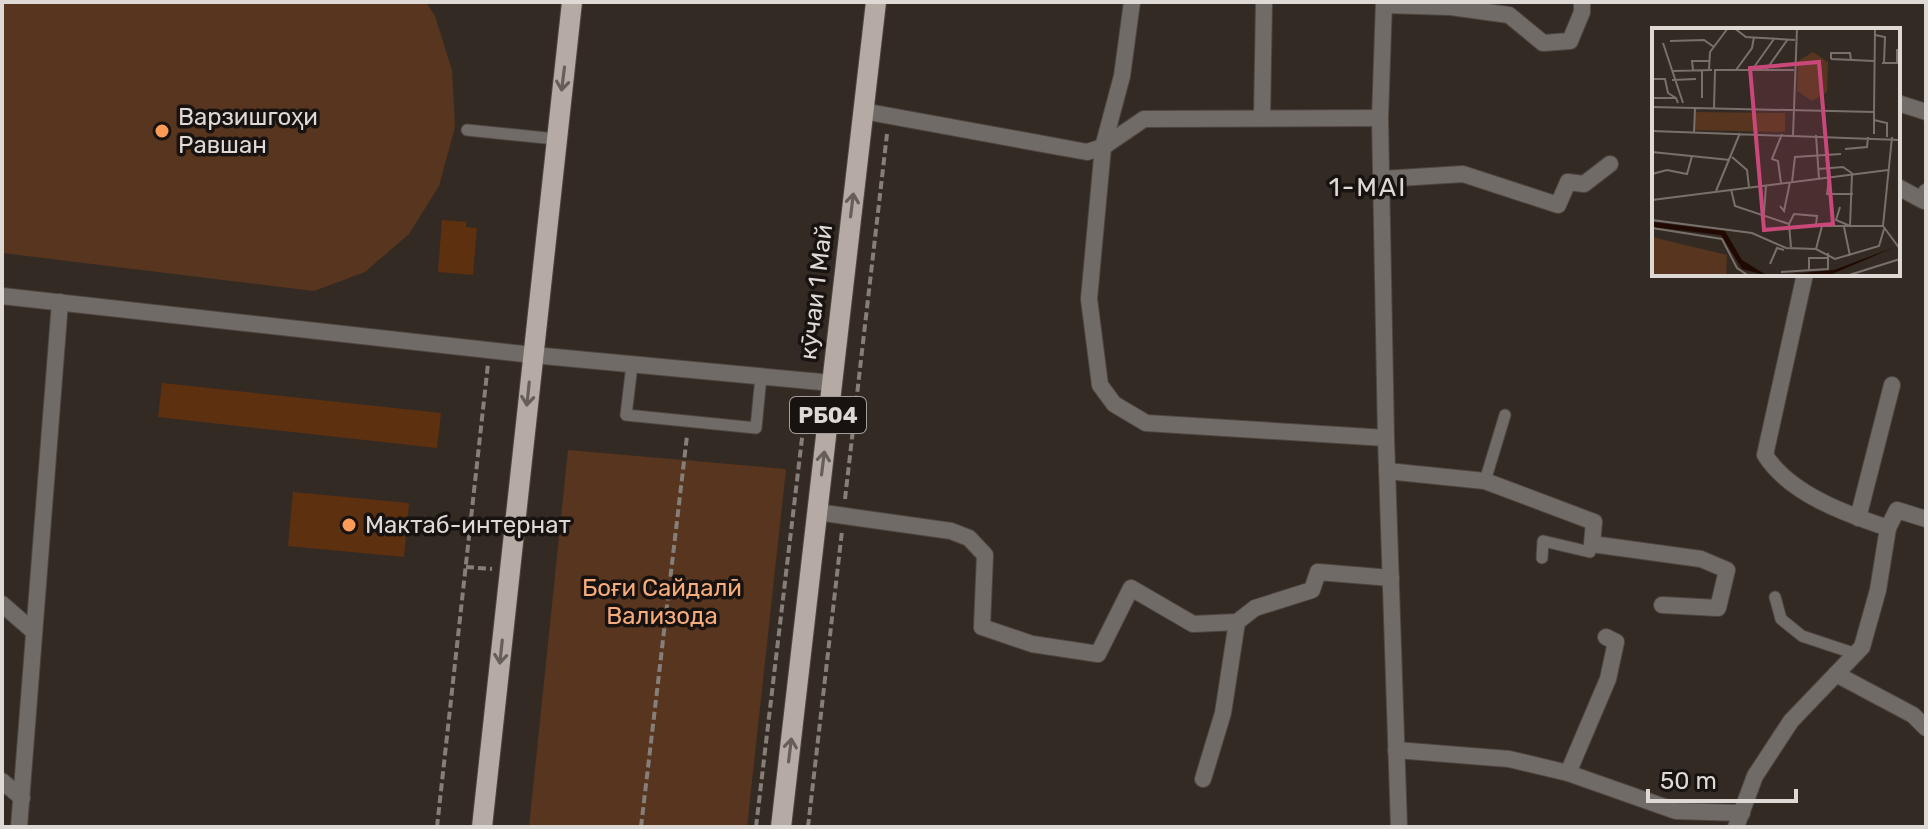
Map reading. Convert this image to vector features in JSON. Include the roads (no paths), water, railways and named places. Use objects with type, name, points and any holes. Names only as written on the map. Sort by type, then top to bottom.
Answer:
[{"type":"main road","points":[[482,827],[572,2]]},
{"type":"main road","name":"кӯчаи 1 Май","points":[[781,827],[876,2]]},
{"type":"street","points":[[1132,2],[1122,76],[1103,147],[1089,299],[1100,385],[1114,404],[1146,423],[1386,438]]},
{"type":"street","points":[[1262,118],[1264,2]]},
{"type":"street","points":[[1399,827],[1386,438],[1380,118],[1384,3],[1451,7],[1509,15],[1543,43],[1570,41],[1582,12],[1582,2]]},
{"type":"street","points":[[1900,104],[1926,112]]},
{"type":"street","points":[[863,111],[1087,152],[1103,147],[1144,119],[1380,118]]},
{"type":"street","points":[[1382,179],[1463,174],[1558,205],[1568,182],[1584,184],[1610,164]]},
{"type":"street","points":[[1900,188],[1925,199]]},
{"type":"street","points":[[1805,276],[1765,455],[1775,470],[1836,510],[1888,528]]},
{"type":"street","points":[[2,296],[533,355],[832,383]]},
{"type":"street","points":[[19,827],[60,302]]},
{"type":"street","points":[[1858,518],[1892,385]]},
{"type":"street","points":[[1387,471],[1485,481],[1594,522],[1592,544],[1701,559],[1727,570],[1718,608],[1662,605]]},
{"type":"street","points":[[1396,750],[1509,759],[1568,773],[1676,811],[1739,820],[1755,776],[1791,721],[1862,647],[1878,590],[1888,528],[1897,510],[1926,519]]},
{"type":"street","points":[[817,512],[951,531],[969,538],[985,555],[982,627],[1032,644],[1098,654],[1131,588],[1193,624],[1237,622],[1255,608],[1312,590],[1318,572],[1391,578]]},
{"type":"street","points":[[2,604],[33,631]]},
{"type":"street","points":[[1203,779],[1223,713],[1237,622]]},
{"type":"street","points":[[1568,773],[1608,679],[1616,642],[1606,637]]},
{"type":"street","points":[[1836,674],[1913,715],[1926,728]]},
{"type":"street","points":[[2,781],[22,798]]},
{"type":"lane","points":[[467,130],[556,139]]},
{"type":"lane","points":[[632,365],[626,415],[756,428],[761,376]]},
{"type":"lane","points":[[1485,481],[1505,415]]},
{"type":"lane","points":[[1542,558],[1543,541],[1590,552],[1592,544]]},
{"type":"lane","points":[[1775,597],[1781,619],[1802,636],[1856,654]]},
{"type":"place","name":"Варзишгоҳи Равшан","points":[[162,131]]},
{"type":"place","name":"Мактаб-интернат","points":[[349,525]]},
{"type":"district","name":"1-MAI","points":[[1368,187]]},
{"type":"park label","name":"Боғи Сайдалӣ Вализода","points":[[662,602]]}]
